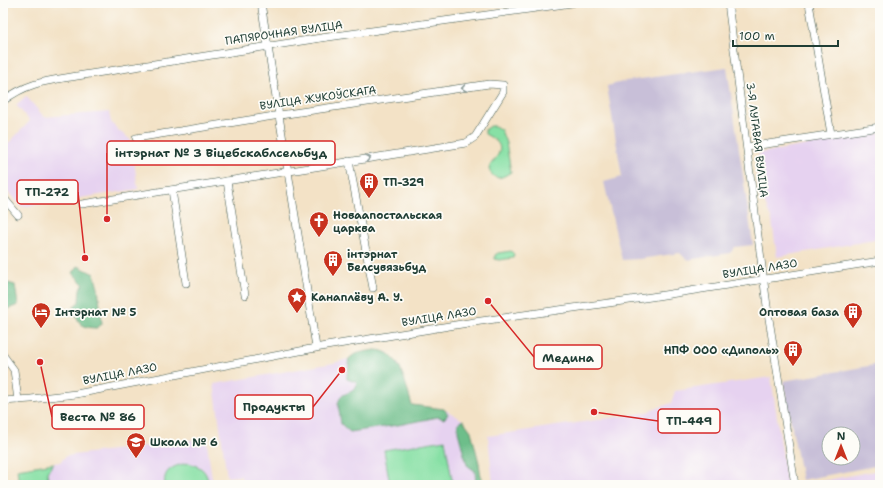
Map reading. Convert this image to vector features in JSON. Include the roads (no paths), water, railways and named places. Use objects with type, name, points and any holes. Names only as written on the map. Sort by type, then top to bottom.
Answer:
[{"type":"street","points":[[261,3],[280,114],[316,347]]},
{"type":"street","name":"ПАПЯРОЧНАЯ ВУЛІЦА","points":[[3,101],[26,87],[42,82],[268,46],[572,3]]},
{"type":"street","name":"3-Я ЛУГАВАЯ ВУЛІЦА","points":[[728,3],[777,379],[795,485]]},
{"type":"street","points":[[809,3],[831,134]]},
{"type":"street","name":"ВУЛІЦА ЖУКОЎСКАГА","points":[[136,138],[280,114],[489,84],[503,85],[503,92],[475,138],[466,143],[349,161]]},
{"type":"street","points":[[747,147],[880,127]]},
{"type":"street","points":[[82,204],[349,161],[373,288]]},
{"type":"street","points":[[227,181],[245,295]]},
{"type":"street","points":[[172,190],[186,283]]},
{"type":"street","points":[[3,198],[18,214]]},
{"type":"street","name":"ВУЛІЦА ЛАЗО","points":[[3,401],[76,394],[316,347],[474,322],[651,298],[880,261]]},
{"type":"street","points":[[3,355],[14,370],[18,400]]},
{"type":"place","name":"ТП-329","points":[[369,199]]},
{"type":"place","name":"інтэрнат № 3 Віцебскаблсельбуд","points":[[107,219]]},
{"type":"place","name":"Новаапостальская царква","points":[[319,238]]},
{"type":"place","name":"ТП-272","points":[[85,258]]},
{"type":"place","name":"інтэрнат Белсувязьбуд","points":[[333,277]]},
{"type":"place","name":"Медина","points":[[488,301]]},
{"type":"place","name":"Канаплёву А. У.","points":[[297,314]]},
{"type":"place","name":"Інтэрнат № 5","points":[[41,329]]},
{"type":"place","name":"Оптовая база","points":[[853,329]]},
{"type":"place","name":"Веста № 86","points":[[40,362]]},
{"type":"place","name":"НПФ ООО «Диполь»","points":[[793,367]]},
{"type":"place","name":"Продукты","points":[[342,370]]},
{"type":"place","name":"ТП-449","points":[[594,412]]},
{"type":"place","name":"Школа № 6","points":[[136,459]]}]
